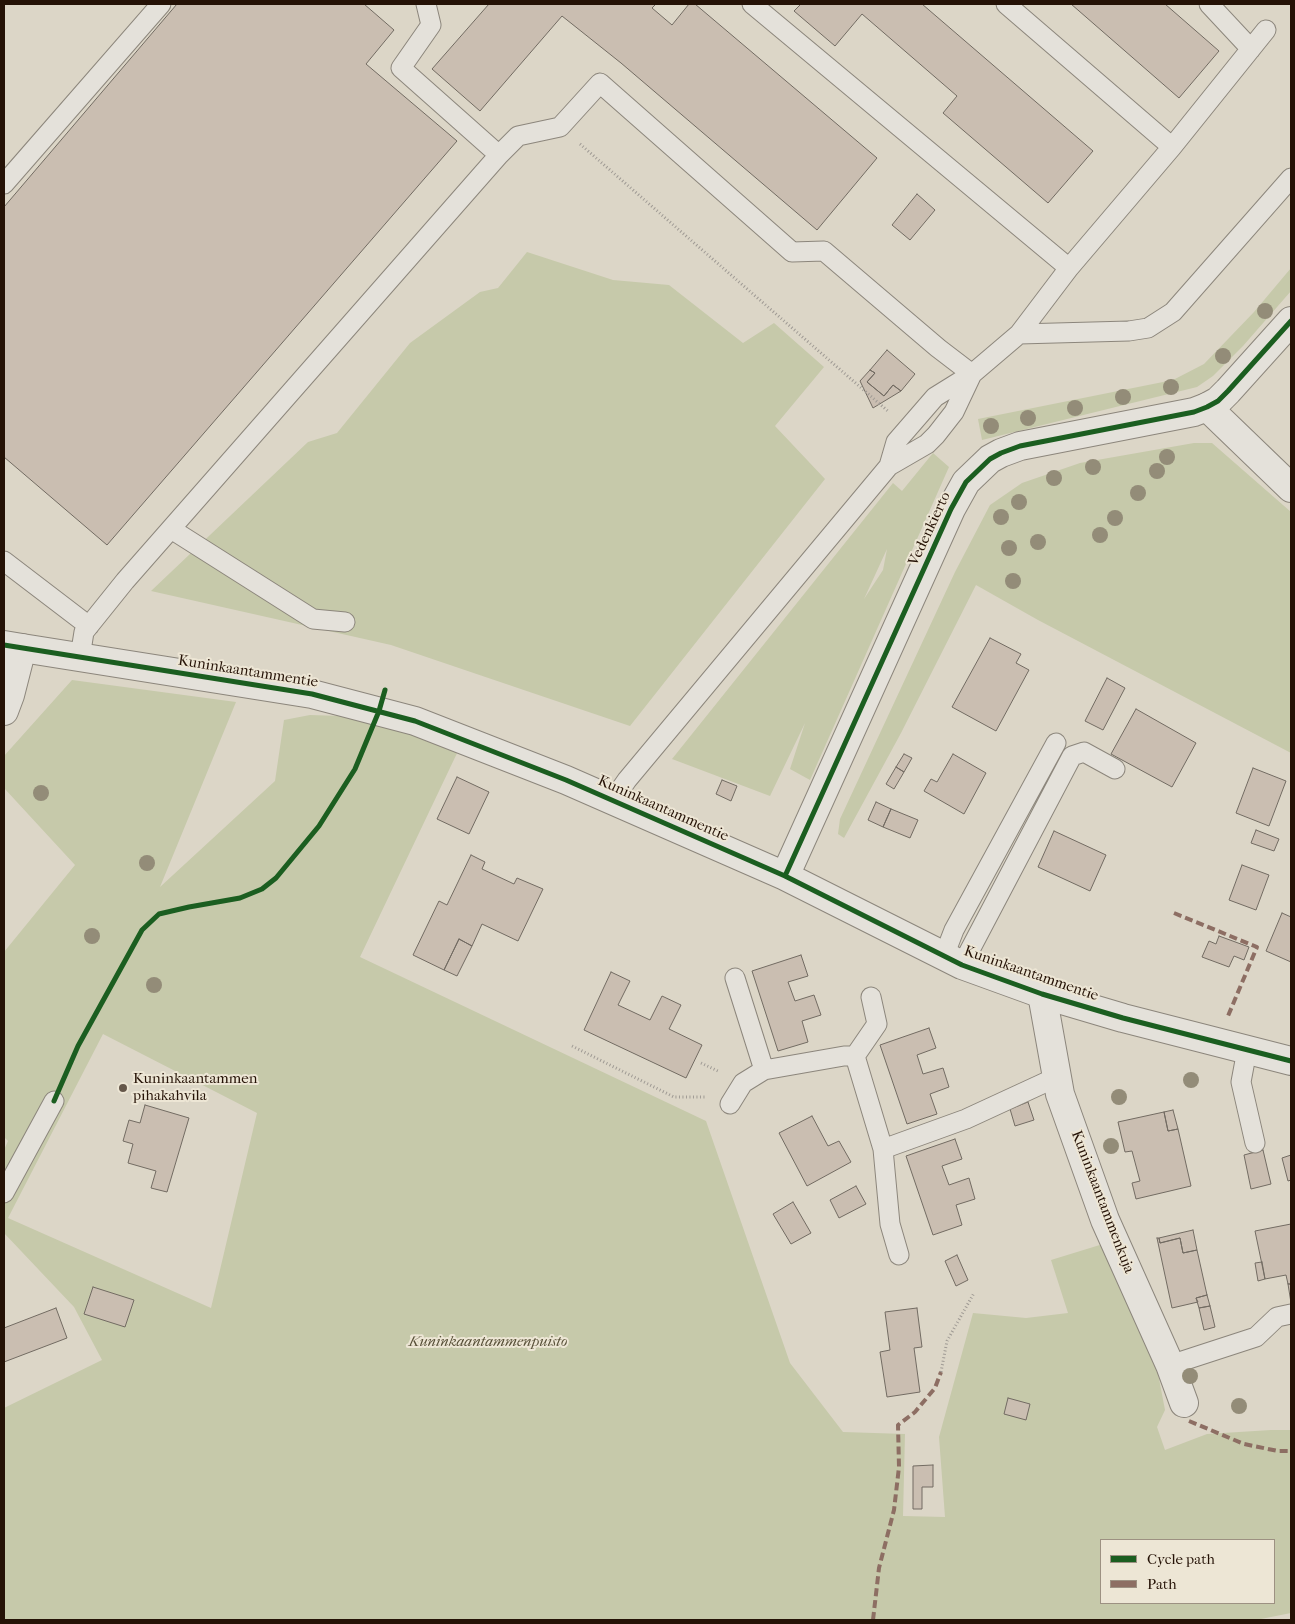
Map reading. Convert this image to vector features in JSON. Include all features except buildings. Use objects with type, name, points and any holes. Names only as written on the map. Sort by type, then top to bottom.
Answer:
[{"type":"street","name":"Vedenkierto","points":[[785,876],[951,509],[966,482],[990,459],[1020,446],[1194,412],[1207,407],[1218,401],[1228,391],[1291,321]]},
{"type":"street","points":[[1207,407],[1291,488]]},
{"type":"street","points":[[4,711],[10,696],[13,647]]},
{"type":"street","name":"Kuninkaantammentie","points":[[13,647],[312,694],[415,721],[566,780],[785,876],[953,960],[1042,994],[1122,1018],[1291,1061]]},
{"type":"street","name":"Kuninkaantammenkuja","points":[[1042,994],[1060,1094],[1105,1220],[1170,1365],[1194,1407]]},
{"type":"lane","points":[[4,184],[161,4]]},
{"type":"lane","points":[[426,4],[431,25],[401,68],[499,155]]},
{"type":"lane","points":[[752,4],[1069,268]]},
{"type":"lane","points":[[1006,4],[1172,147]]},
{"type":"lane","points":[[1209,4],[1251,49]]},
{"type":"lane","points":[[613,800],[627,780],[889,466],[927,444],[936,434],[954,412],[972,374],[1019,334],[1069,268],[1172,147],[1266,30]]},
{"type":"lane","points":[[80,657],[84,632],[125,581],[499,155],[518,136],[560,127],[600,83],[792,252],[824,251],[938,348],[972,374]]},
{"type":"lane","points":[[1019,334],[1129,331],[1148,328],[1173,312],[1291,178]]},
{"type":"lane","points":[[171,529],[313,619],[345,622]]},
{"type":"lane","points":[[4,561],[89,626]]},
{"type":"lane","points":[[953,960],[954,930],[1056,743]]},
{"type":"lane","points":[[953,960],[1072,756],[1084,752],[1115,769]]},
{"type":"lane","points":[[735,978],[764,1070]]},
{"type":"lane","points":[[855,1056],[877,1024],[871,997]]},
{"type":"lane","points":[[1247,1050],[1241,1082],[1256,1143]]},
{"type":"lane","points":[[730,1104],[743,1083],[764,1070],[844,1056],[855,1056]]},
{"type":"lane","points":[[855,1056],[883,1149],[890,1224],[899,1255]]},
{"type":"lane","points":[[883,1149],[966,1119],[1057,1077]]},
{"type":"lane","points":[[4,1193],[54,1100]]},
{"type":"lane","points":[[1170,1365],[1256,1338],[1277,1318],[1291,1314]]},
{"type":"path","points":[[560,127],[878,403]]},
{"type":"path","points":[[572,1046],[674,1097],[703,1096]]},
{"type":"path","points":[[941,1372],[947,1341],[974,1293]]},
{"type":"green space","points":[[527,252],[613,280],[669,285],[743,343],[774,323],[824,367],[775,426],[825,479],[630,726],[391,645],[151,591],[308,442],[337,433],[410,343],[480,292],[498,288]]},
{"type":"green space","points":[[1291,268],[1291,291],[1243,346],[1213,376],[1197,387],[982,440],[978,419],[1173,380],[1204,364],[1254,312]]},
{"type":"green space","points":[[1194,443],[1212,443],[1291,512],[1291,753],[1038,620],[976,585],[901,733],[844,838],[838,834],[840,819],[955,572],[990,505],[1022,483],[1080,463]]},
{"type":"green space","points":[[933,453],[949,467],[810,780],[790,769],[805,723],[770,796],[672,759],[893,483],[902,491]],"holes":[[[887,549],[883,570],[864,599]]]},
{"type":"green space","name":"Kuninkaantammenpuisto","points":[[72,680],[236,702],[160,887],[275,781],[284,720],[310,715],[341,716],[447,743],[459,749],[360,957],[706,1121],[790,1363],[843,1432],[905,1434],[903,1516],[945,1517],[939,1437],[973,1313],[1026,1318],[1068,1313],[1051,1260],[1103,1244],[1156,1363],[1165,1410],[1157,1427],[1165,1450],[1207,1434],[1291,1430],[1291,1613],[1256,1620],[4,1620],[4,1408],[102,1360],[74,1307],[4,1233],[4,1150],[8,1141],[4,1137],[4,952],[75,865],[4,788],[4,756]],"holes":[[[103,1034],[257,1113],[211,1308],[8,1218]]]},
{"type":"marked path","points":[[1174,913],[1257,947],[1228,1016]]},
{"type":"marked path","points":[[873,1620],[879,1568],[894,1510],[899,1467],[898,1425],[915,1412],[935,1388],[941,1372]]},
{"type":"marked path","points":[[1189,1421],[1244,1444],[1278,1451],[1291,1451]]},
{"type":"cycle path","points":[[785,876],[951,509],[966,482],[990,459],[1020,446],[1194,412],[1207,407],[1218,401],[1228,391],[1291,321]]},
{"type":"cycle path","points":[[4,645],[312,694],[415,721],[566,780],[785,876],[962,965],[1042,994],[1123,1018],[1291,1061]]},
{"type":"cycle path","points":[[54,1101],[78,1046],[142,930],[159,914],[240,898],[262,889],[276,878],[319,826],[355,769],[379,711],[385,690]]},
{"type":"place","name":"Kuninkaantammen pihakahvila","points":[[123,1088]]}]
